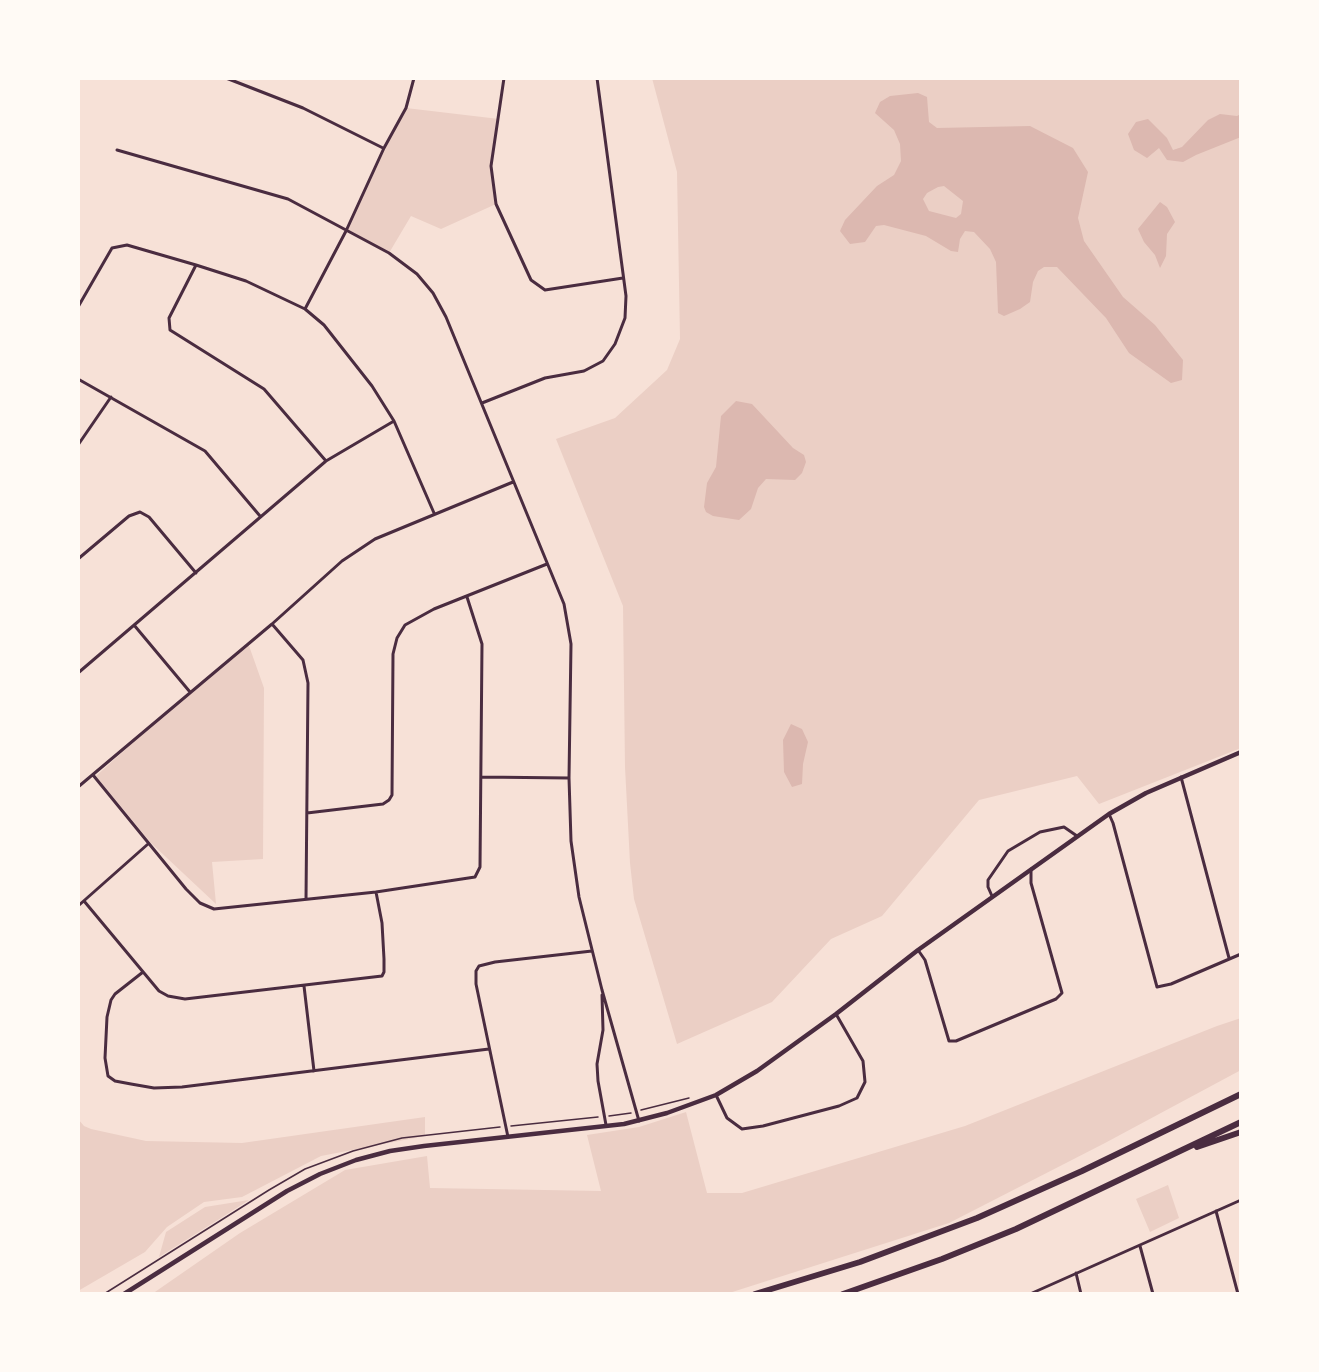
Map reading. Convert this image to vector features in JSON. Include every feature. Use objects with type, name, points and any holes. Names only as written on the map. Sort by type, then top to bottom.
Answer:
[{"type":"highway","points":[[755,1294],[853,1264],[977,1218],[1082,1172],[1241,1094]]},
{"type":"highway","points":[[843,1294],[996,1238],[1241,1122]]},
{"type":"highway","points":[[1170,1156],[1241,1132]]},
{"type":"street","points":[[226,78],[303,108],[384,148]]},
{"type":"street","points":[[305,309],[406,108],[414,78]]},
{"type":"street","points":[[504,78],[491,166],[496,204],[531,280],[545,290],[623,278]]},
{"type":"street","points":[[482,403],[545,378],[584,371],[603,361],[615,344],[625,318],[626,296],[597,78]]},
{"type":"street","points":[[117,150],[288,199],[390,253],[417,274],[433,293],[482,403],[564,604],[571,644],[569,778],[571,841],[579,897],[591,951],[639,1121]]},
{"type":"street","points":[[78,307],[112,248],[127,245],[246,281],[305,309],[324,326],[372,386],[393,421],[434,513]]},
{"type":"street","points":[[196,265],[169,318],[170,330],[264,389],[326,461]]},
{"type":"street","points":[[78,379],[205,451],[260,516]]},
{"type":"street","points":[[78,445],[111,398]]},
{"type":"street","points":[[78,673],[326,461],[393,421]]},
{"type":"street","points":[[78,788],[272,624],[342,561],[375,540],[434,513],[513,482]]},
{"type":"street","points":[[78,559],[129,516],[140,512],[149,516],[196,573]]},
{"type":"street","points":[[307,813],[383,804],[392,795],[393,654],[397,638],[405,626],[434,609],[547,564]]},
{"type":"street","points":[[93,775],[148,844],[200,903],[214,909],[376,892],[475,877],[480,867],[482,644],[467,597]]},
{"type":"street","points":[[272,624],[303,660],[308,683],[306,899]]},
{"type":"street","points":[[134,625],[190,693]]},
{"type":"street","points":[[124,1294],[266,1204],[327,1171],[365,1158],[399,1149],[639,1121],[716,1095],[757,1071],[836,1014],[918,950],[1109,814],[1146,793],[1241,752]]},
{"type":"street","points":[[481,777],[569,778]]},
{"type":"street","points":[[1181,777],[1229,958]]},
{"type":"street","points":[[1109,814],[1157,987],[1171,984],[1241,954]]},
{"type":"street","points":[[992,896],[988,880],[1008,851],[1040,832],[1064,827],[1077,836]]},
{"type":"street","points":[[78,906],[148,844]]},
{"type":"street","points":[[918,950],[925,960],[943,1028],[949,1041],[956,1041],[1056,999],[1062,993],[1031,883],[1031,869]]},
{"type":"street","points":[[84,901],[159,991],[168,996],[185,999],[382,976],[384,959],[382,923],[376,892]]},
{"type":"street","points":[[508,1137],[476,984],[476,971],[479,966],[591,951]]},
{"type":"street","points":[[143,972],[115,994],[109,1007],[105,1068],[108,1076],[115,1081],[154,1088],[182,1087],[489,1049]]},
{"type":"street","points":[[303,985],[314,1071]]},
{"type":"street","points":[[602,990],[603,1030],[597,1064],[606,1126]]},
{"type":"street","points":[[716,1095],[728,1118],[742,1129],[763,1126],[838,1106],[857,1098],[865,1082],[863,1061],[836,1014]]},
{"type":"street","points":[[1030,1294],[1241,1200]]},
{"type":"street","points":[[1216,1211],[1238,1294]]},
{"type":"street","points":[[1140,1246],[1153,1294]]},
{"type":"street","points":[[1076,1273],[1081,1294]]},
{"type":"path","points":[[645,1109],[687,1098]]},
{"type":"path","points":[[613,1115],[628,1114]]},
{"type":"path","points":[[516,1125],[599,1117]]},
{"type":"shaded area","points":[[652,78],[1241,78],[1241,748],[1099,804],[1077,776],[979,800],[882,916],[831,939],[772,1002],[677,1044],[634,899],[625,767],[623,606],[556,439],[615,418],[667,370],[680,339],[677,172]]},
{"type":"shaded area","points":[[918,93],[927,97],[929,122],[937,128],[1030,126],[1073,148],[1088,172],[1078,218],[1084,241],[1123,297],[1155,325],[1183,360],[1182,380],[1171,383],[1129,353],[1106,318],[1057,267],[1044,267],[1038,271],[1033,282],[1030,302],[1004,316],[998,313],[996,262],[990,249],[974,232],[965,231],[960,239],[958,252],[951,251],[926,236],[884,225],[876,226],[865,242],[850,244],[840,231],[845,220],[877,186],[894,175],[901,161],[900,144],[894,130],[875,113],[880,102],[890,96]],"holes":[[[944,186],[963,201],[961,214],[956,218],[929,211],[923,199],[927,193]]]},
{"type":"shaded area","points":[[406,108],[499,119],[491,166],[496,204],[441,229],[411,216],[389,253],[346,231],[384,148]]},
{"type":"shaded area","points":[[1220,114],[1237,116],[1241,114],[1241,137],[1183,162],[1167,160],[1159,148],[1147,158],[1134,150],[1128,134],[1136,122],[1148,119],[1167,138],[1173,150],[1182,147],[1208,120]]},
{"type":"shaded area","points":[[1160,202],[1167,207],[1175,222],[1167,234],[1166,256],[1160,268],[1155,255],[1144,242],[1138,229]]},
{"type":"shaded area","points":[[736,401],[752,404],[793,448],[804,455],[806,462],[802,473],[795,480],[766,479],[758,488],[751,509],[739,520],[713,516],[706,512],[704,507],[707,483],[716,467],[721,416]]},
{"type":"shaded area","points":[[248,643],[264,688],[263,859],[212,862],[216,904],[151,843],[96,776]]},
{"type":"shaded area","points":[[791,724],[802,729],[808,742],[803,764],[802,784],[792,787],[784,772],[783,740]]},
{"type":"shaded area","points":[[1241,1018],[1241,1070],[1105,1143],[949,1223],[726,1294],[152,1294],[240,1233],[345,1170],[427,1156],[430,1188],[601,1191],[587,1135],[639,1127],[686,1112],[707,1193],[742,1193],[965,1126]]},
{"type":"shaded area","points":[[425,1117],[425,1136],[321,1156],[242,1197],[204,1202],[167,1227],[145,1252],[78,1291],[78,1119],[84,1126],[91,1129],[146,1141],[242,1143]]},
{"type":"shaded area","points":[[1168,1185],[1179,1218],[1150,1232],[1136,1199]]},
{"type":"shaded area","points":[[249,1200],[159,1257],[166,1232],[205,1207]]}]
